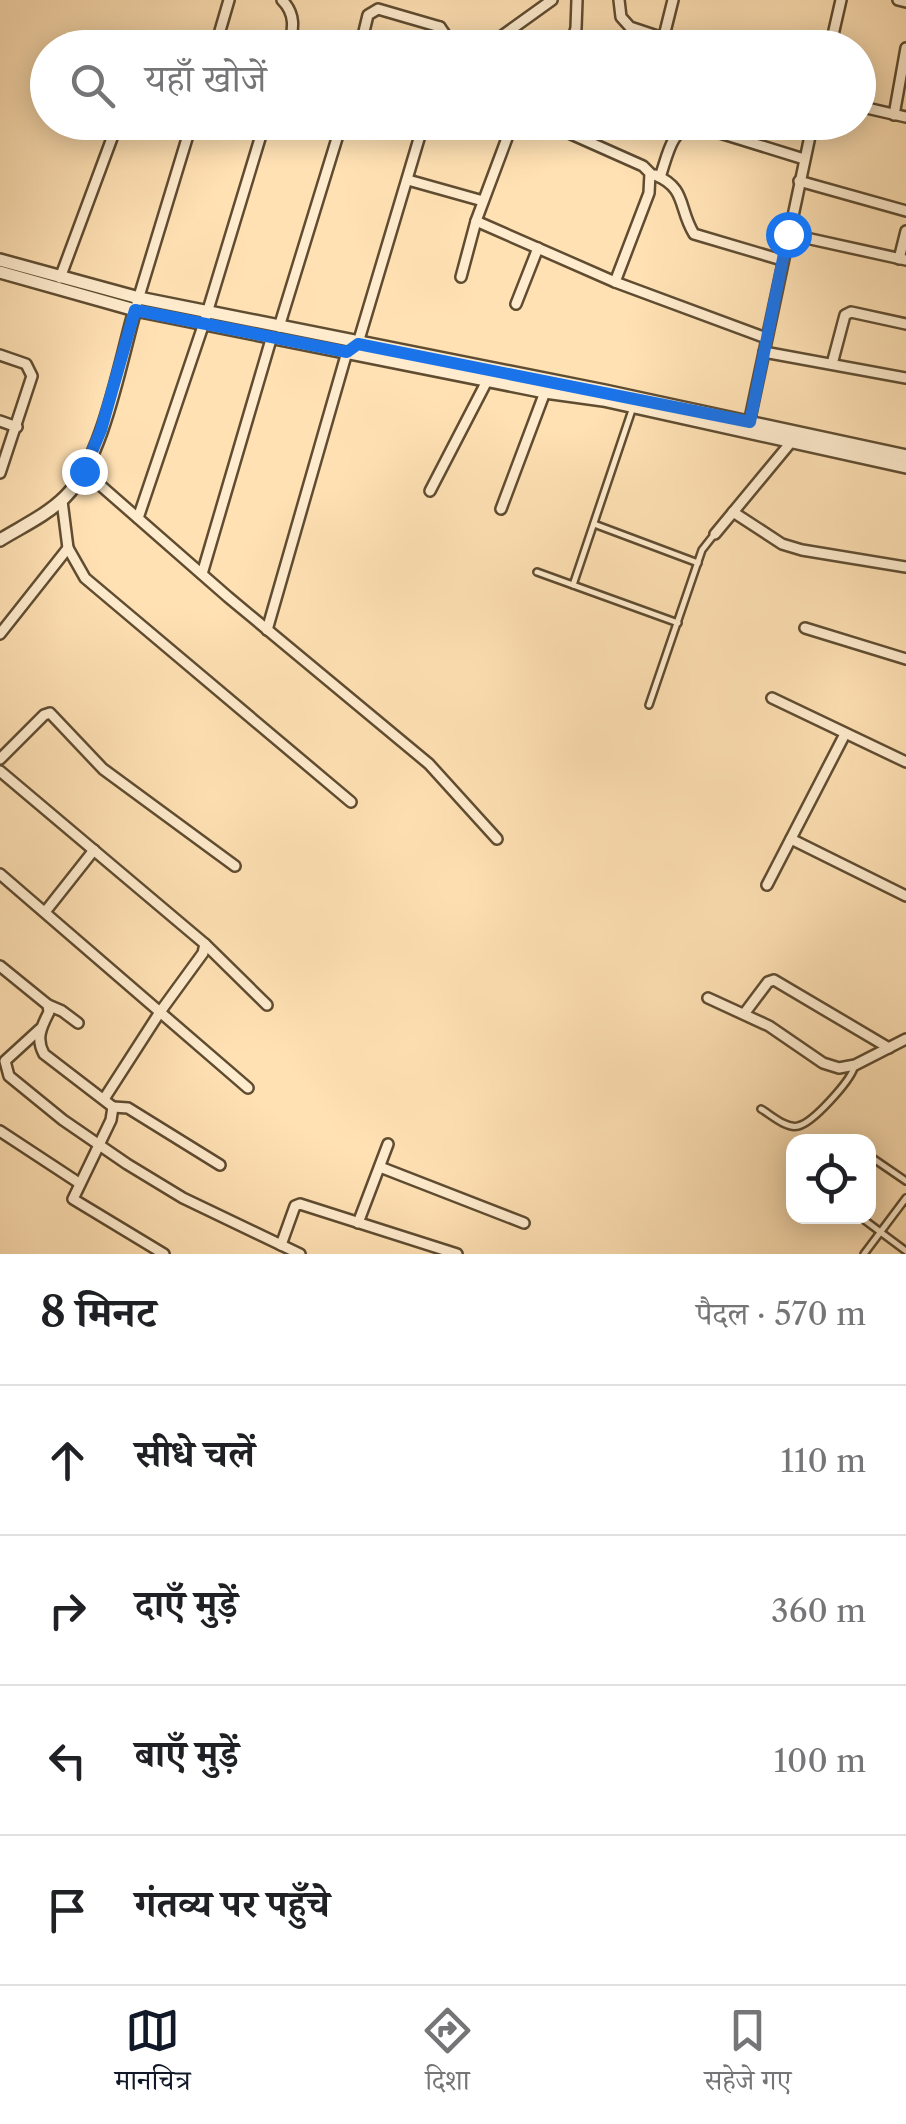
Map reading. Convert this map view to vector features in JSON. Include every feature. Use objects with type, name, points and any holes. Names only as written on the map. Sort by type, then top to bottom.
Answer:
[{"type":"street","points":[[221,30],[230,0]]},
{"type":"street","points":[[510,30],[552,0]]},
{"type":"street","points":[[575,30],[577,0]]},
{"type":"street","points":[[620,0],[622,17],[630,27],[641,30]]},
{"type":"street","points":[[666,30],[673,0]]},
{"type":"street","points":[[834,30],[841,0]]},
{"type":"street","points":[[898,0],[906,2]]},
{"type":"street","points":[[286,1],[292,13],[293,30]]},
{"type":"street","points":[[364,30],[373,10],[440,28]]},
{"type":"street","points":[[894,115],[906,48]]},
{"type":"street","points":[[876,110],[906,118]]},
{"type":"street","points":[[60,278],[111,140]]},
{"type":"street","points":[[0,540],[62,501],[84,471],[101,430],[187,140]]},
{"type":"street","points":[[138,518],[206,317],[260,140]]},
{"type":"street","points":[[202,574],[336,140]]},
{"type":"street","points":[[267,630],[419,140]]},
{"type":"street","points":[[461,277],[476,221],[506,140]]},
{"type":"street","points":[[584,140],[643,166],[678,189],[694,234],[782,260]]},
{"type":"street","points":[[615,282],[655,175],[674,140]]},
{"type":"street","points":[[743,140],[804,159]]},
{"type":"street","points":[[749,426],[809,140]]},
{"type":"street","points":[[408,180],[483,201]]},
{"type":"street","points":[[799,182],[906,211]]},
{"type":"street","points":[[476,221],[615,282],[766,338]]},
{"type":"street","points":[[788,234],[902,260],[906,231]]},
{"type":"street","points":[[516,304],[538,248]]},
{"type":"street","points":[[0,260],[137,304]]},
{"type":"street","points":[[0,272],[352,348],[906,456]]},
{"type":"street","points":[[832,364],[845,314],[906,324]]},
{"type":"street","points":[[352,348],[546,392],[749,426],[792,442],[906,466]]},
{"type":"street","points":[[764,352],[906,378]]},
{"type":"street","points":[[0,355],[30,368],[30,383],[0,473]]},
{"type":"street","points":[[430,490],[488,379]]},
{"type":"street","points":[[502,510],[546,392]]},
{"type":"street","points":[[0,421],[17,427]]},
{"type":"street","points":[[715,534],[792,442]]},
{"type":"street","points":[[84,471],[429,764],[497,839]]},
{"type":"street","points":[[62,501],[68,548],[85,578],[351,802]]},
{"type":"street","points":[[732,512],[782,544],[906,568]]},
{"type":"street","points":[[0,634],[68,548]]},
{"type":"street","points":[[804,628],[906,659]]},
{"type":"street","points":[[772,698],[905,758]]},
{"type":"street","points":[[0,759],[50,713],[103,769],[235,866]]},
{"type":"street","points":[[767,885],[846,734]]},
{"type":"street","points":[[0,771],[204,944],[267,1005]]},
{"type":"street","points":[[791,839],[906,896]]},
{"type":"street","points":[[45,912],[94,850]]},
{"type":"street","points":[[0,874],[248,1088]]},
{"type":"street","points":[[104,1099],[203,953],[204,944]]},
{"type":"street","points":[[0,966],[44,999],[50,1012],[40,1028],[5,1062],[9,1076],[63,1120],[183,1198],[300,1254]]},
{"type":"street","points":[[744,1014],[768,982],[778,981],[889,1048]]},
{"type":"street","points":[[708,998],[768,1026],[823,1063],[839,1068],[855,1065],[906,1039]]},
{"type":"street","points":[[48,1005],[78,1023]]},
{"type":"street","points":[[40,1028],[44,1054],[113,1107],[128,1108],[220,1165]]},
{"type":"street","points":[[113,1107],[73,1199],[164,1254]]},
{"type":"street","points":[[0,1131],[79,1183]]},
{"type":"street","points":[[358,1222],[388,1144]]},
{"type":"street","points":[[380,1167],[524,1224]]},
{"type":"street","points":[[281,1245],[295,1206],[300,1204],[457,1254]]},
{"type":"lane","points":[[573,585],[633,407]]},
{"type":"lane","points":[[594,524],[698,563]]},
{"type":"lane","points":[[649,705],[702,550],[715,534]]},
{"type":"lane","points":[[537,572],[678,622]]},
{"type":"lane","points":[[761,1109],[790,1126],[803,1125],[845,1086],[855,1065]]},
{"type":"lane","points":[[876,1160],[906,1181]]},
{"type":"lane","points":[[864,1254],[906,1198]]},
{"type":"lane","points":[[870,1224],[906,1250]]},
{"type":"route","points":[[84,471],[101,430],[135,310],[347,352],[358,344],[492,368],[750,422],[788,234]]}]
